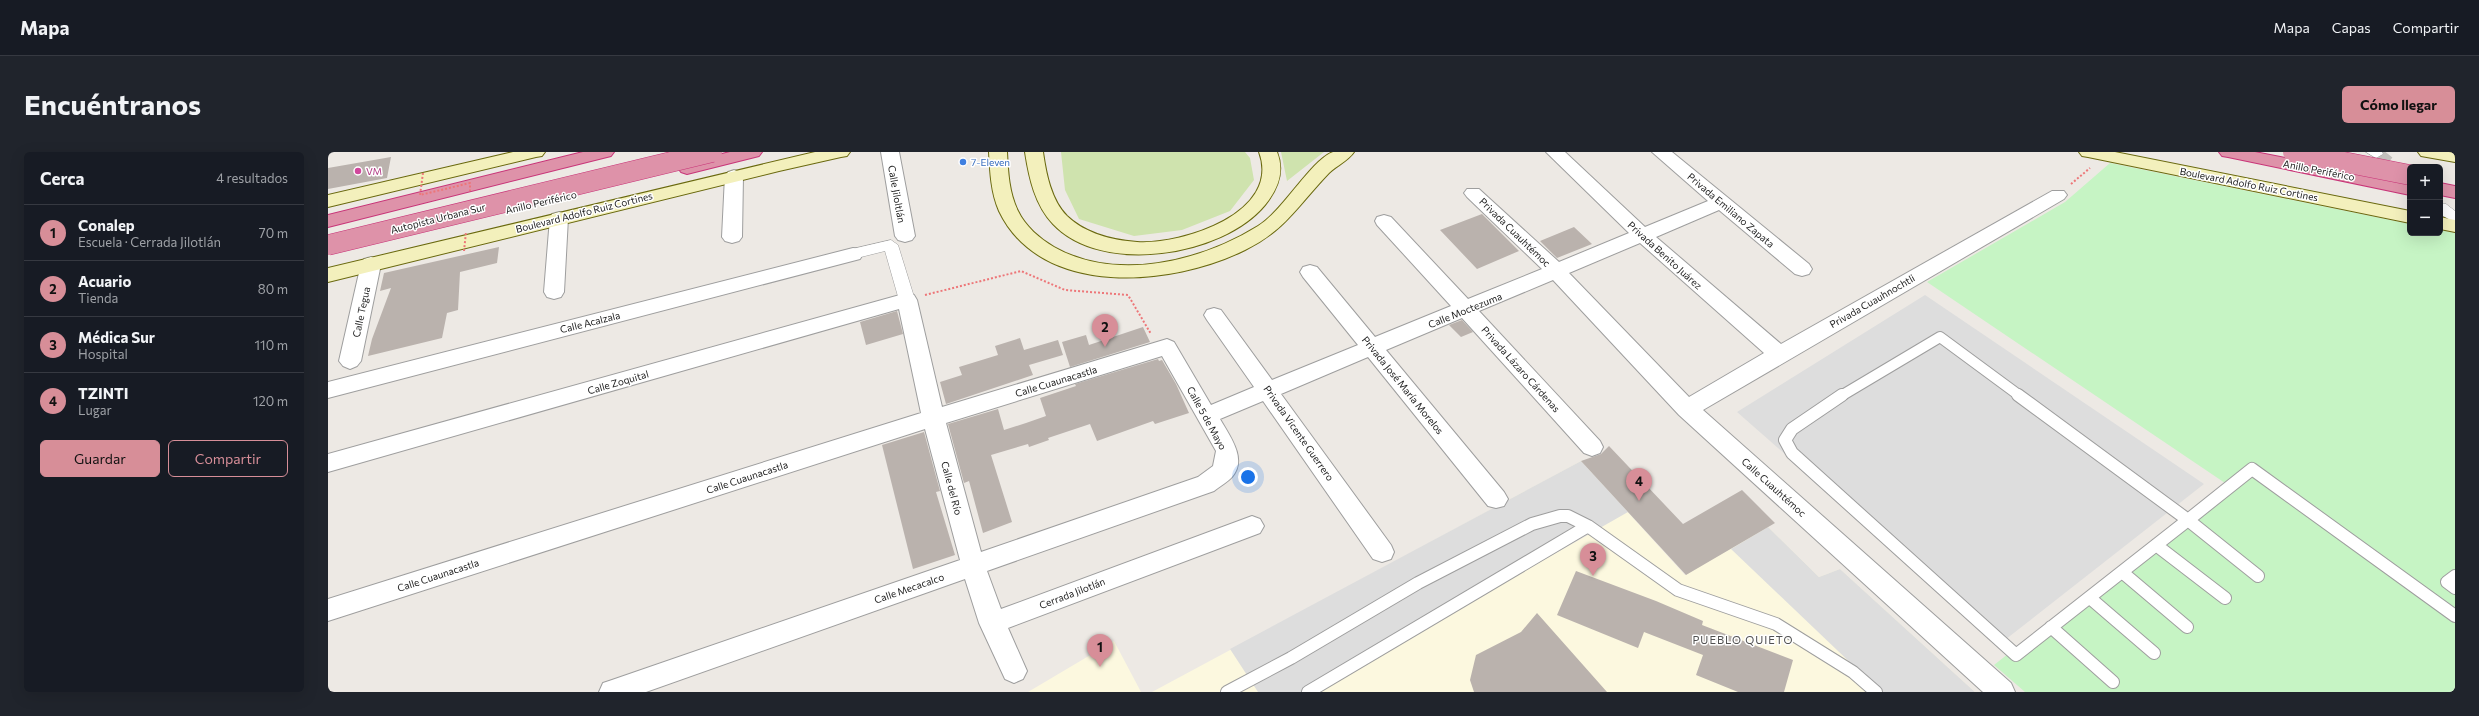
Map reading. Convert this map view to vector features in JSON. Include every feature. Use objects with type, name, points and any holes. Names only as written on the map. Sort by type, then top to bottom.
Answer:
[{"type":"highway","points":[[328,221],[605,152]]},
{"type":"highway","name":"Autopista Urbana Sur","points":[[328,233],[666,152]]},
{"type":"highway","name":"Autopista Urbana Sur","points":[[328,245],[712,152]]},
{"type":"highway","name":"Anillo Periférico","points":[[328,253],[753,152]]},
{"type":"highway","points":[[2219,152],[2244,153],[2407,182]]},
{"type":"highway","points":[[2294,152],[2407,174]]},
{"type":"highway","name":"Anillo Periférico","points":[[2311,152],[2407,170]]},
{"type":"highway","name":"Anillo Periférico","points":[[2244,153],[2407,187]]},
{"type":"highway","points":[[2443,178],[2455,180]]},
{"type":"highway","points":[[2443,182],[2455,184]]},
{"type":"highway","points":[[2443,202],[2455,192]]},
{"type":"main road","points":[[328,201],[532,152]]},
{"type":"main road","name":"Boulevard Adolfo Ruiz Cortines","points":[[328,274],[734,176],[841,152]]},
{"type":"main road","points":[[998,152],[1000,189],[1012,219],[1027,237],[1045,252],[1077,265],[1109,271],[1150,271],[1186,265],[1228,250],[1265,231],[1288,212],[1320,172],[1345,152]]},
{"type":"main road","points":[[1034,153],[1036,169],[1046,198],[1062,222],[1092,239],[1137,248],[1162,247],[1193,241],[1226,228],[1240,220],[1252,210],[1267,188],[1272,166],[1268,152]]},
{"type":"main road","name":"Boulevard Adolfo Ruiz Cortines","points":[[2096,154],[2407,216]]},
{"type":"main road","points":[[2443,202],[2455,226]]},
{"type":"street","name":"Calle Jiloltlán","points":[[890,152],[905,236]]},
{"type":"street","name":"Privada Benito Juárez","points":[[1555,152],[1642,235],[1779,354]]},
{"type":"street","name":"Privada Emiliano Zapata","points":[[1661,152],[1802,270]]},
{"type":"street","points":[[732,238],[734,176]]},
{"type":"street","name":"Privada Cuauhtémoc","points":[[1473,193],[1556,271]]},
{"type":"street","name":"Privada Cuauhnochtli","points":[[1688,409],[1779,354],[2058,195]]},
{"type":"street","name":"Calle Moctezuma","points":[[1206,416],[1722,202]]},
{"type":"street","points":[[2443,202],[2455,218]]},
{"type":"street","points":[[554,292],[559,218]]},
{"type":"street","name":"Privada Lázaro Cárdenas","points":[[1384,221],[1467,309],[1592,447]]},
{"type":"street","points":[[853,254],[892,245],[907,300]]},
{"type":"street","name":"Calle Acalzala","points":[[328,390],[853,254]]},
{"type":"street","name":"Calle Tegua","points":[[350,361],[371,264]]},
{"type":"street","name":"Calle Cuauhtémoc","points":[[1556,271],[1688,409],[2002,692]]},
{"type":"street","name":"Privada José María Morelos","points":[[1310,272],[1496,499]]},
{"type":"street","name":"Calle del Río","points":[[907,300],[933,418],[973,566],[992,623],[1014,671]]},
{"type":"street","name":"Calle Zoquital","points":[[328,464],[907,300]]},
{"type":"street","name":"Privada Vicente Guerrero","points":[[1214,315],[1269,390],[1382,552]]},
{"type":"street","name":"Calle 5 de Mayo","points":[[1163,348],[1227,451],[1224,471],[1206,484]]},
{"type":"street","name":"Calle Cuaunacastla","points":[[328,610],[933,418],[1163,348]]},
{"type":"street","name":"Calle Mecacalco","points":[[612,692],[1206,484]]},
{"type":"street","name":"Cerrada Jilotlán","points":[[992,623],[1252,526]]},
{"type":"lane","points":[[2258,576],[2188,520],[1940,337],[1842,395],[1792,429],[1785,440],[1792,453],[2016,656],[2051,627],[2090,598],[2122,572],[2188,520],[2252,469],[2455,616]]},
{"type":"lane","points":[[1227,692],[1243,688],[1411,586],[1532,524],[1560,516],[1568,516],[1588,526],[1671,586],[1697,597],[1776,624],[1853,672],[1876,692]]},
{"type":"lane","points":[[1308,692],[1588,526]]},
{"type":"lane","points":[[2156,545],[2225,598]]},
{"type":"lane","points":[[2122,572],[2187,626]]},
{"type":"lane","points":[[2455,576],[2447,582],[2455,588]]},
{"type":"lane","points":[[2090,598],[2154,653]]},
{"type":"lane","points":[[2051,627],[2112,682]]},
{"type":"path","points":[[2058,195],[2096,154]]},
{"type":"path","points":[[907,300],[1021,271],[1065,290],[1128,295],[1163,348]]},
{"type":"shaded area","points":[[1925,295],[2204,484],[2001,643],[1737,412]]},
{"type":"shaded area","points":[[1581,461],[1685,575],[1768,527],[1819,577],[1840,569],[1975,692],[1152,692]]},
{"type":"shaded area","points":[[1581,461],[1628,512],[1461,607],[1319,692],[1258,692],[1230,649]]},
{"type":"shaded area","points":[[1768,527],[1819,577],[1840,569],[1975,692],[1881,692],[1731,549]]},
{"type":"shaded area","points":[[1114,641],[1141,692],[1028,692]]},
{"type":"green space","points":[[1061,152],[1245,152],[1250,158],[1254,180],[1230,211],[1182,230],[1134,236],[1079,219],[1065,190]]},
{"type":"green space","points":[[1281,152],[1324,152],[1287,181]]},
{"type":"green space","points":[[2110,163],[2407,223],[2407,236],[2443,236],[2443,231],[2455,233],[2455,692],[2025,692],[1994,665],[2225,483],[1927,282],[2065,202]]},
{"type":"building","name":"VM","points":[[391,157],[387,178],[328,189],[328,168]]},
{"type":"building","points":[[1482,214],[1519,251],[1477,269],[1440,230]]},
{"type":"building","points":[[1574,227],[1592,244],[1557,258],[1540,241]]},
{"type":"building","points":[[499,247],[497,263],[460,272],[458,310],[447,313],[442,338],[368,356],[372,339],[391,288],[380,291],[384,273]]},
{"type":"building","points":[[897,311],[903,334],[866,345],[860,322]]},
{"type":"building","points":[[1462,320],[1473,332],[1461,337],[1449,325]]},
{"type":"building","points":[[1143,327],[1150,342],[1070,367],[1062,342],[1086,335],[1089,345]]},
{"type":"building","points":[[1020,338],[1024,350],[1058,340],[1063,355],[1029,365],[1033,375],[946,404],[940,382],[962,375],[959,367],[998,355],[995,346]]},
{"type":"building","points":[[1158,359],[1159,361],[1162,360],[1176,384],[1189,413],[1155,424],[1153,421],[1097,441],[1090,424],[1048,438],[1049,440],[1029,447],[1028,444],[991,455],[1012,522],[983,533],[969,481],[964,483],[948,424],[998,409],[1004,430],[1046,416],[1040,398],[1076,386],[1075,384]]},
{"type":"building","points":[[924,432],[940,491],[936,492],[955,555],[913,569],[882,445]]},
{"type":"building","points":[[1609,446],[1683,524],[1742,490],[1775,523],[1686,575],[1581,461],[1601,454]]},
{"type":"building","points":[[1576,571],[1656,601],[1703,621],[1702,625],[1793,660],[1784,692],[1738,692],[1696,675],[1703,655],[1644,632],[1638,648],[1557,615]]},
{"type":"building","points":[[1537,613],[1607,692],[1474,692],[1470,680],[1476,655],[1521,632]]},
{"type":"tunnel","points":[[2376,154],[2401,174]]},
{"type":"place","name":"7-Eleven","points":[[963,162]]},
{"type":"place","name":"VM","points":[[358,171]]},
{"type":"place","name":"Acuario","points":[[1105,347]]},
{"type":"place","name":"TZINTI","points":[[1639,501]]},
{"type":"place","name":"Médica Sur","points":[[1593,576]]},
{"type":"place","name":"Conalep","points":[[1100,667]]},
{"type":"district","name":"PUEBLO QUIETO","points":[[1743,640]]}]
